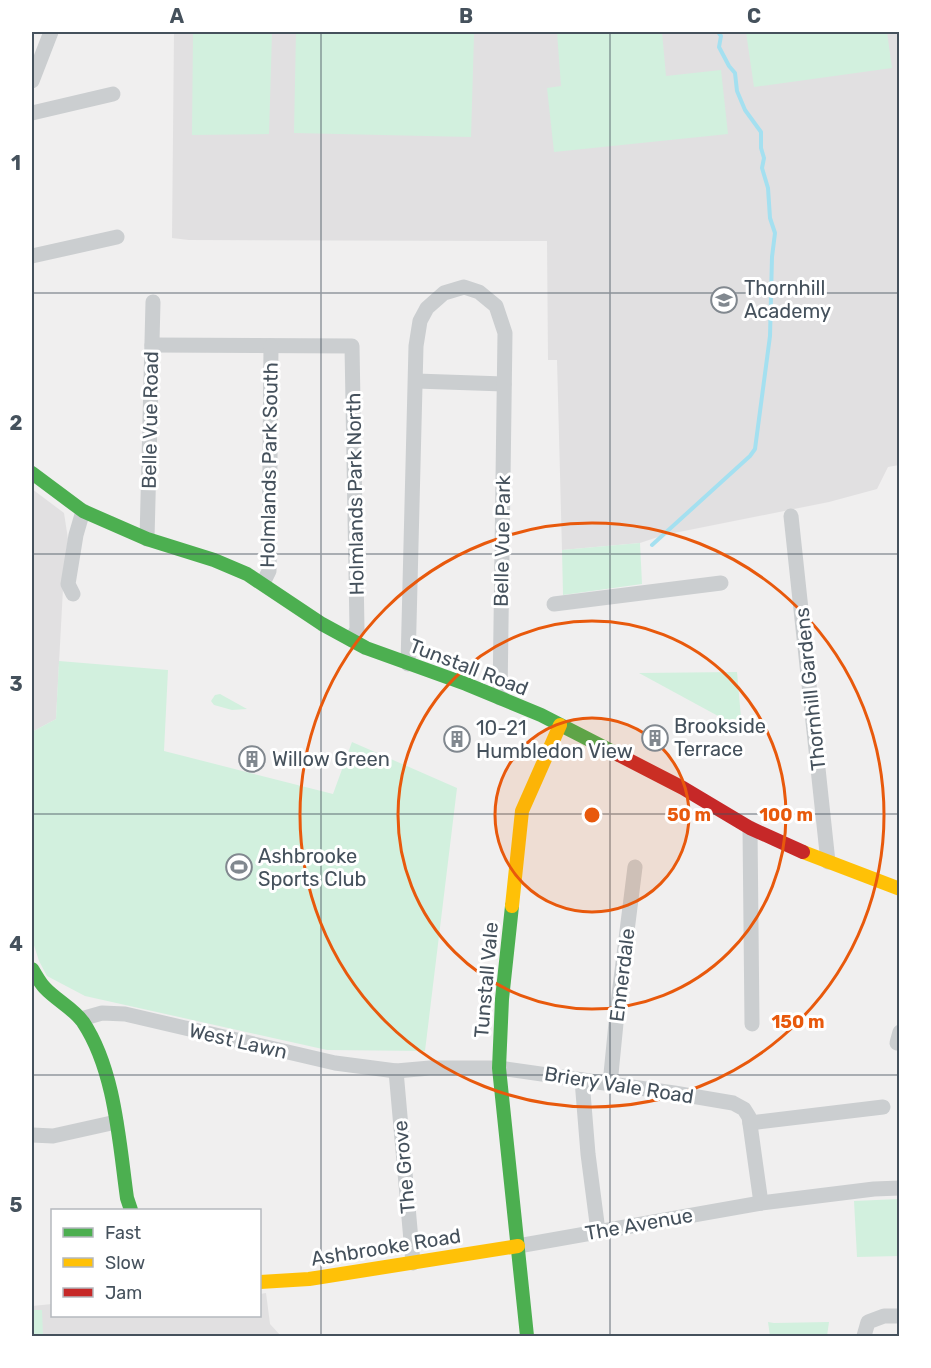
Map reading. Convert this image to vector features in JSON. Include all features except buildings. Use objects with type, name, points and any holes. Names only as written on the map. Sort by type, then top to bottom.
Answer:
[{"type":"street","points":[[32,81],[51,32]]},
{"type":"street","points":[[32,112],[113,94]]},
{"type":"street","points":[[32,256],[117,237]]},
{"type":"street","points":[[408,664],[416,346],[420,321],[427,308],[444,292],[464,287],[479,292],[496,306],[505,333],[504,384],[416,381]]},
{"type":"street","name":"Belle Vue Road","points":[[147,539],[153,302]]},
{"type":"street","points":[[152,345],[271,346]]},
{"type":"street","name":"Holmlands Park North","points":[[271,346],[352,346],[357,628],[352,640]]},
{"type":"street","name":"Holmlands Park South","points":[[263,583],[269,571],[271,346]]},
{"type":"street","name":"Belle Vue Park","points":[[500,698],[504,384]]},
{"type":"street","name":"Tunstall Road","points":[[32,473],[83,511],[147,539],[214,560],[248,574],[322,624],[366,648],[466,684],[560,725],[683,788],[750,828],[798,850],[900,889]]},
{"type":"street","points":[[73,594],[68,584],[76,535],[83,511]]},
{"type":"street","name":"Thornhill Gardens","points":[[791,516],[828,862]]},
{"type":"street","points":[[554,604],[721,583]]},
{"type":"street","name":"Tunstall Vale","points":[[527,1336],[499,1068],[502,999],[522,811],[560,725]]},
{"type":"street","points":[[750,828],[752,1024]]},
{"type":"street","name":"Ennerdale","points":[[610,1084],[635,867]]},
{"type":"street","points":[[32,969],[38,987],[81,1020],[90,1032],[102,1057],[131,1209]]},
{"type":"street","name":"West Lawn","points":[[81,1020],[102,1013],[125,1014],[335,1064],[396,1071]]},
{"type":"street","name":"Briery Vale Road","points":[[396,1071],[430,1068],[499,1068],[610,1084],[733,1103],[744,1109],[750,1123]]},
{"type":"street","name":"The Grove","points":[[396,1071],[413,1263]]},
{"type":"street","points":[[582,1080],[598,1232]]},
{"type":"street","points":[[761,1203],[750,1123],[883,1107]]},
{"type":"street","points":[[32,1135],[53,1136],[116,1122]]},
{"type":"street","name":"The Avenue","points":[[518,1246],[761,1203],[900,1188]]},
{"type":"street","name":"Ashbrooke Road","points":[[261,1282],[309,1279],[518,1246]]},
{"type":"street","points":[[866,1329],[884,1316],[900,1316]]},
{"type":"shaded area","name":"Thornhill Academy","points":[[174,32],[899,32],[899,465],[888,467],[877,489],[829,502],[664,535],[640,543],[562,550],[557,360],[548,360],[547,241],[189,240],[172,238]]},
{"type":"shaded area","points":[[32,489],[64,513],[68,539],[64,570],[56,719],[32,732]]},
{"type":"shaded area","points":[[266,1293],[270,1324],[281,1336],[32,1336],[32,1306],[51,1304],[51,1317],[261,1317],[261,1294]]},
{"type":"green space","points":[[193,32],[272,32],[269,134],[192,135]]},
{"type":"green space","points":[[296,32],[474,34],[471,137],[294,133]]},
{"type":"green space","points":[[557,32],[662,32],[666,76],[721,70],[728,134],[554,152],[547,88],[561,86]]},
{"type":"green space","points":[[746,32],[887,32],[892,68],[754,87]]},
{"type":"green space","points":[[640,543],[642,584],[563,595],[562,550]]},
{"type":"green space","name":"Ashbrooke Sports Club","points":[[59,661],[168,670],[164,751],[333,794],[352,742],[457,788],[425,1051],[327,1050],[85,996],[47,976],[32,939],[32,732],[56,719]]},
{"type":"green space","points":[[737,672],[742,729],[639,673]]},
{"type":"green space","points":[[220,694],[247,709],[232,710],[214,705],[211,701],[215,695]]},
{"type":"green space","points":[[899,1199],[899,1256],[857,1257],[854,1201]]},
{"type":"green space","points":[[32,1310],[42,1310],[43,1336],[32,1336]]},
{"type":"green space","points":[[768,1322],[829,1322],[827,1336],[770,1336]]},
{"type":"waterway","points":[[652,545],[755,449],[770,336],[772,257],[775,233],[770,218],[768,188],[762,168],[764,158],[761,148],[761,132],[745,110],[737,91],[735,73],[719,47],[721,36],[718,32]]},
{"type":"traffic: fast","points":[[32,473],[83,511],[147,539],[214,560],[247,574],[322,624],[366,648],[466,684],[541,715],[619,755]]},
{"type":"traffic: fast","points":[[512,906],[502,999],[499,1068],[527,1336]]},
{"type":"traffic: fast","points":[[32,969],[45,988],[79,1017],[94,1041],[109,1084],[131,1209]]},
{"type":"traffic: slow","points":[[512,906],[522,811],[560,725]]},
{"type":"traffic: slow","points":[[803,852],[900,889]]},
{"type":"traffic: slow","points":[[261,1282],[309,1279],[518,1246]]},
{"type":"traffic: jam","points":[[619,755],[683,788],[750,828],[803,852]]},
{"type":"place","name":"Thornhill Academy","points":[[724,300]]},
{"type":"place","name":"Brookside Terrace","points":[[655,738]]},
{"type":"place","name":"10-21 Humbledon View","points":[[457,739]]},
{"type":"place","name":"Willow Green","points":[[252,759]]},
{"type":"place","name":"Ashbrooke Sports Club","points":[[239,867]]}]
